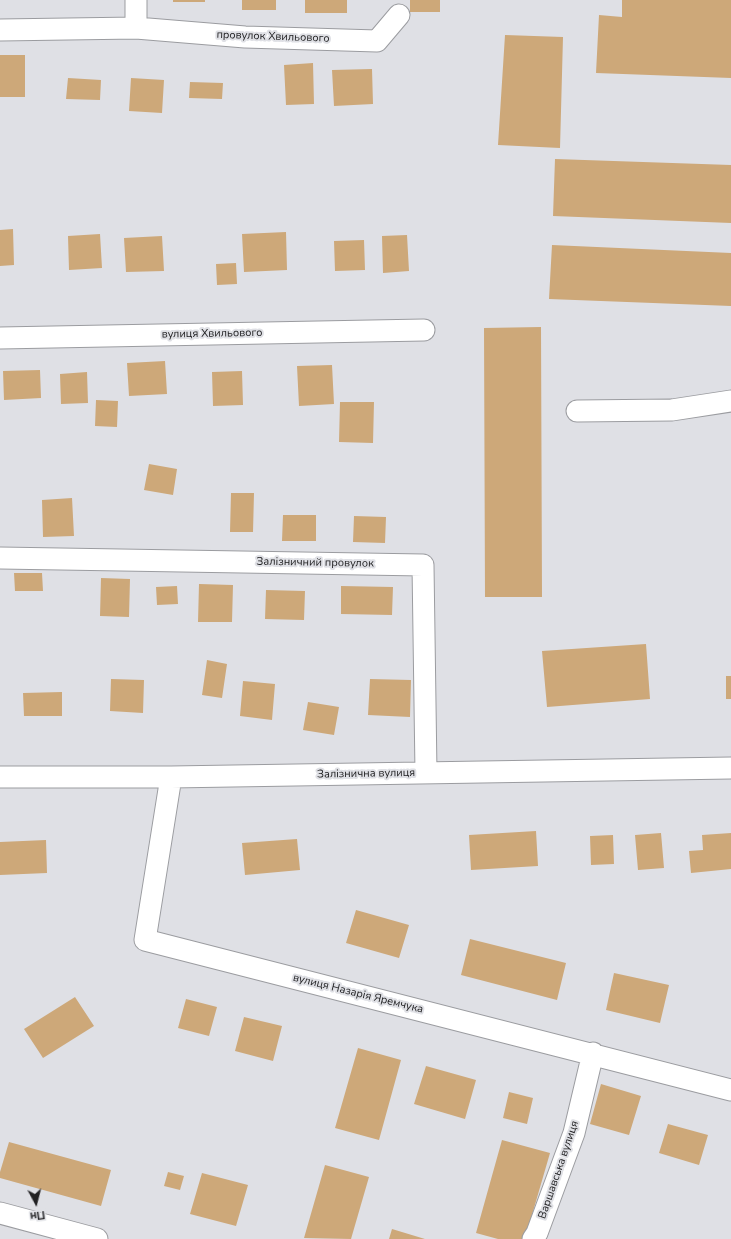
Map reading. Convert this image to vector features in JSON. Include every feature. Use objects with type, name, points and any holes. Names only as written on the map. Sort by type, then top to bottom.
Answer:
[{"type":"street","points":[[136,0],[136,28]]},
{"type":"street","name":"провулок Хвильового","points":[[0,30],[136,28],[245,37],[377,41],[398,15]]},
{"type":"street","name":"вулиця Хвильового","points":[[0,338],[424,330]]},
{"type":"street","points":[[577,411],[672,410],[731,401]]},
{"type":"street","name":"Залізничний провулок","points":[[0,558],[423,565],[426,773]]},
{"type":"street","name":"Залізнична вулиця","points":[[0,777],[171,778],[731,768]]},
{"type":"street","name":"вулиця Назарія Яремчука","points":[[171,778],[145,940],[731,1090]]},
{"type":"street","name":"Варшавська вулиця","points":[[533,1239],[537,1233],[574,1133],[593,1054]]},
{"type":"street","points":[[0,1213],[97,1239]]},
{"type":"building","points":[[173,0],[205,0],[205,2],[173,2]]},
{"type":"building","points":[[242,0],[276,0],[276,10],[242,10]]},
{"type":"building","points":[[305,0],[347,0],[347,13],[305,13]]},
{"type":"building","points":[[410,0],[440,0],[440,12],[410,12]]},
{"type":"building","points":[[622,0],[731,0],[731,78],[596,73],[599,15],[622,17]]},
{"type":"building","points":[[505,35],[563,37],[560,148],[498,145]]},
{"type":"building","points":[[0,55],[25,55],[25,97],[0,97]]},
{"type":"building","points":[[313,63],[314,104],[286,105],[284,65]]},
{"type":"building","points":[[372,69],[373,104],[334,106],[332,70]]},
{"type":"building","points":[[68,78],[101,80],[100,100],[66,99]]},
{"type":"building","points":[[131,78],[164,80],[162,113],[129,111]]},
{"type":"building","points":[[190,82],[223,83],[222,99],[189,98]]},
{"type":"building","points":[[555,159],[731,165],[731,223],[553,216]]},
{"type":"building","points":[[13,229],[14,265],[0,266],[0,230]]},
{"type":"building","points":[[286,232],[287,270],[244,272],[242,234]]},
{"type":"building","points":[[100,234],[102,268],[69,270],[68,236]]},
{"type":"building","points":[[407,235],[409,271],[383,273],[382,236]]},
{"type":"building","points":[[162,236],[164,271],[126,272],[124,238]]},
{"type":"building","points":[[364,240],[365,270],[335,271],[334,241]]},
{"type":"building","points":[[552,245],[731,253],[731,306],[549,299]]},
{"type":"building","points":[[236,263],[237,284],[217,285],[216,264]]},
{"type":"building","points":[[541,327],[542,597],[485,597],[484,328]]},
{"type":"building","points":[[165,361],[167,394],[129,396],[127,363]]},
{"type":"building","points":[[332,365],[334,404],[299,406],[297,366]]},
{"type":"building","points":[[40,370],[41,398],[4,400],[3,371]]},
{"type":"building","points":[[242,371],[243,405],[213,406],[212,372]]},
{"type":"building","points":[[87,372],[88,403],[61,404],[60,374]]},
{"type":"building","points":[[96,400],[118,401],[117,427],[95,426]]},
{"type":"building","points":[[340,402],[374,402],[373,443],[339,442]]},
{"type":"building","points":[[149,464],[177,469],[173,495],[144,490]]},
{"type":"building","points":[[231,493],[254,493],[253,532],[230,532]]},
{"type":"building","points":[[72,498],[74,536],[43,537],[42,500]]},
{"type":"building","points":[[283,515],[316,515],[316,541],[282,541]]},
{"type":"building","points":[[354,516],[386,517],[385,543],[353,542]]},
{"type":"building","points":[[14,573],[42,573],[43,591],[15,591]]},
{"type":"building","points":[[101,578],[130,579],[129,617],[100,616]]},
{"type":"building","points":[[199,584],[233,585],[232,622],[198,622]]},
{"type":"building","points":[[177,586],[178,604],[157,605],[156,587]]},
{"type":"building","points":[[341,586],[393,587],[392,615],[341,614]]},
{"type":"building","points":[[266,590],[305,591],[304,620],[265,619]]},
{"type":"building","points":[[646,644],[650,699],[547,707],[542,651]]},
{"type":"building","points":[[207,660],[227,664],[222,698],[202,695]]},
{"type":"building","points":[[726,676],[731,676],[731,699],[726,699]]},
{"type":"building","points":[[111,679],[144,680],[143,713],[110,711]]},
{"type":"building","points":[[370,679],[411,680],[410,717],[368,715]]},
{"type":"building","points":[[243,681],[275,684],[272,720],[240,716]]},
{"type":"building","points":[[62,692],[62,716],[24,716],[23,693]]},
{"type":"building","points":[[308,702],[339,707],[334,735],[303,730]]},
{"type":"building","points":[[536,831],[538,866],[471,870],[469,835]]},
{"type":"building","points":[[661,833],[664,868],[638,870],[635,835]]},
{"type":"building","points":[[731,833],[731,869],[691,873],[689,851],[703,850],[702,835]]},
{"type":"building","points":[[613,835],[614,864],[591,865],[590,836]]},
{"type":"building","points":[[297,839],[300,870],[245,875],[242,843]]},
{"type":"building","points":[[46,840],[47,873],[0,875],[0,842]]},
{"type":"building","points":[[356,910],[409,925],[399,958],[346,943]]},
{"type":"building","points":[[470,939],[566,963],[557,1000],[461,975]]},
{"type":"building","points":[[614,973],[669,985],[660,1023],[606,1010]]},
{"type":"building","points":[[75,997],[94,1026],[43,1058],[24,1029]]},
{"type":"building","points":[[186,999],[217,1007],[209,1036],[178,1028]]},
{"type":"building","points":[[244,1017],[282,1026],[273,1061],[235,1051]]},
{"type":"building","points":[[358,1048],[401,1060],[379,1140],[335,1128]]},
{"type":"building","points":[[426,1066],[476,1080],[465,1119],[414,1104]]},
{"type":"building","points":[[601,1084],[641,1096],[629,1135],[590,1124]]},
{"type":"building","points":[[509,1092],[533,1098],[527,1124],[503,1118]]},
{"type":"building","points":[[668,1124],[708,1135],[699,1165],[659,1153]]},
{"type":"building","points":[[502,1140],[550,1153],[525,1239],[498,1239],[476,1233]]},
{"type":"building","points":[[9,1142],[111,1170],[101,1206],[0,1178],[0,1172]]},
{"type":"building","points":[[325,1165],[369,1177],[351,1239],[304,1238]]},
{"type":"building","points":[[168,1172],[184,1176],[180,1190],[164,1186]]},
{"type":"building","points":[[202,1173],[248,1185],[236,1226],[190,1214]]},
{"type":"building","points":[[392,1229],[425,1239],[389,1239]]}]
